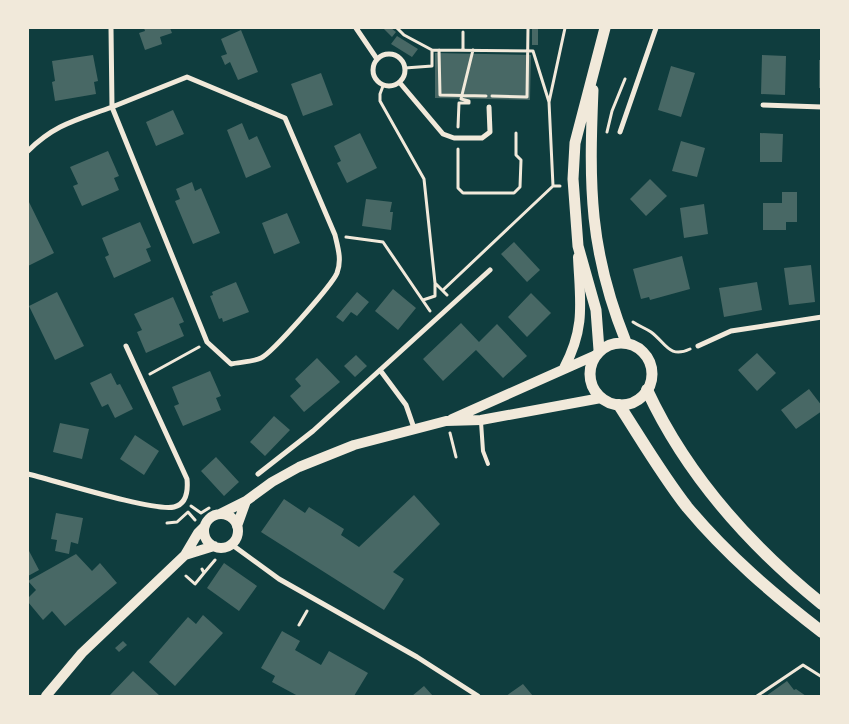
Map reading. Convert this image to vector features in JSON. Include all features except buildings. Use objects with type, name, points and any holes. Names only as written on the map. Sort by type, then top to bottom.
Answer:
[{"type":"highway","points":[[647,390],[665,426],[714,498],[775,565],[822,604]]},
{"type":"highway","points":[[619,405],[680,497],[707,530],[760,582],[822,632]]},
{"type":"main road","points":[[564,368],[577,338],[581,320],[578,246],[573,198],[575,143],[605,28]]},
{"type":"main road","points":[[595,64],[591,146],[592,218],[605,286],[626,342]]},
{"type":"main road","points":[[446,421],[528,386],[598,352],[611,343],[626,342],[638,347],[650,362],[652,378],[647,390],[632,403],[619,405],[601,398],[593,389],[589,375],[598,352],[596,310],[578,246]]},
{"type":"main road","points":[[46,696],[82,653],[185,555],[198,533],[210,518],[246,501],[272,482],[299,466],[354,444],[414,428],[446,421],[481,420],[601,398]]},
{"type":"main road","points":[[185,555],[214,546],[226,547],[231,544],[237,536],[237,526],[246,501]]},
{"type":"main road","points":[[220,514],[231,517],[237,526]]},
{"type":"main road","points":[[204,527],[206,538],[214,546]]},
{"type":"street","points":[[28,151],[48,132],[61,124],[112,107],[187,77],[285,118],[335,235],[340,256],[337,272],[331,283],[295,325],[261,358],[231,364],[207,342],[112,107],[111,28]]},
{"type":"street","points":[[356,28],[377,60]]},
{"type":"street","points":[[620,132],[656,28]]},
{"type":"street","points":[[386,54],[391,54],[401,59],[405,68],[405,74],[400,83],[392,87],[383,86],[373,76],[372,70],[377,60],[386,54]]},
{"type":"street","points":[[400,83],[443,134],[458,138],[482,138],[490,132],[489,107]]},
{"type":"street","points":[[763,106],[822,107]]},
{"type":"street","points":[[258,474],[313,431],[490,270]]},
{"type":"street","points":[[698,346],[731,332],[822,317]]},
{"type":"street","points":[[28,474],[149,505],[175,507],[183,501],[188,492],[187,479],[126,346]]},
{"type":"street","points":[[380,370],[406,405],[414,428]]},
{"type":"street","points":[[231,544],[278,580],[416,657],[478,696]]},
{"type":"lane","points":[[481,420],[483,451],[488,464]]},
{"type":"path","points":[[397,28],[404,36],[432,50],[533,51],[549,102],[553,186]]},
{"type":"path","points":[[439,50],[440,95],[527,97],[528,28]]},
{"type":"path","points":[[549,102],[565,28]]},
{"type":"path","points":[[463,32],[463,50]]},
{"type":"path","points":[[405,68],[432,66],[432,50]]},
{"type":"path","points":[[473,50],[461,101],[469,101],[469,103],[459,103],[458,188],[463,193],[514,193],[520,187],[520,160],[516,155],[516,133]]},
{"type":"path","points":[[606,137],[612,111],[627,75]]},
{"type":"path","points":[[383,86],[380,101],[424,179],[435,296],[423,300]]},
{"type":"path","points":[[443,290],[553,186],[562,186]]},
{"type":"path","points":[[335,235],[383,242],[437,318]]},
{"type":"path","points":[[435,283],[454,302]]},
{"type":"path","points":[[630,314],[632,321],[650,332],[672,352],[680,354],[698,346]]},
{"type":"path","points":[[140,379],[207,342]]},
{"type":"path","points":[[450,433],[456,457]]},
{"type":"path","points":[[188,512],[196,521]]},
{"type":"path","points":[[167,523],[179,520]]},
{"type":"path","points":[[186,576],[195,584],[203,571],[216,560]]},
{"type":"path","points":[[299,625],[307,611]]},
{"type":"path","points":[[758,696],[803,665],[822,677]]}]
